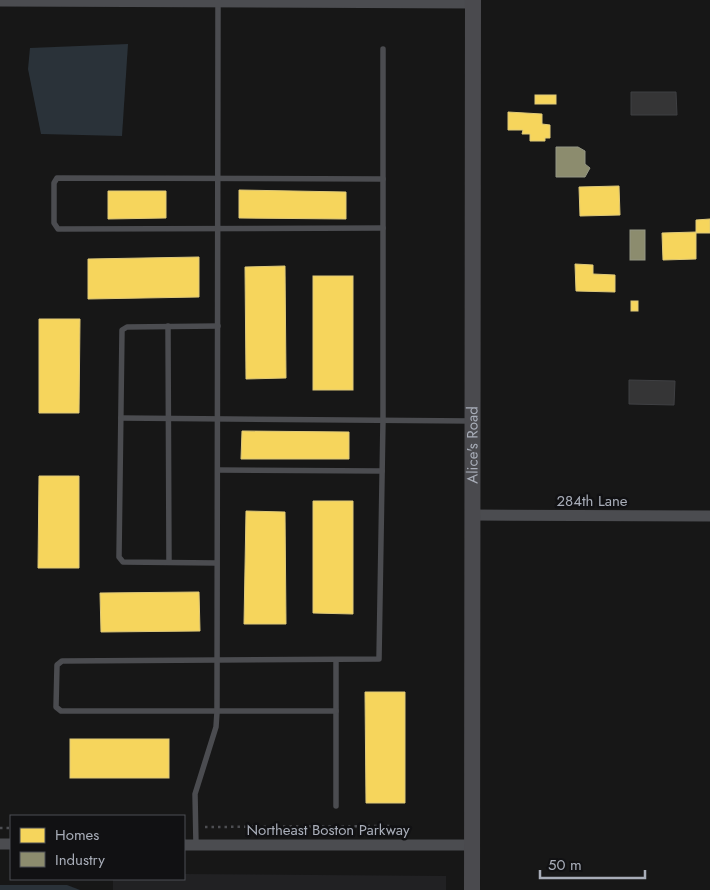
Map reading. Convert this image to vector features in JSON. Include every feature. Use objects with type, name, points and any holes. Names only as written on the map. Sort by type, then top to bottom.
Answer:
[{"type":"main road","name":"Alice's Road","points":[[472,890],[473,1]]},
{"type":"street","points":[[8,1],[473,1]]},
{"type":"street","name":"284th Lane","points":[[473,515],[710,516]]},
{"type":"street","name":"Northeast Boston Parkway","points":[[185,844],[472,845]]},
{"type":"lane","points":[[196,844],[196,786],[214,735],[217,712],[218,1]]},
{"type":"lane","points":[[336,711],[61,711],[56,707],[57,665],[62,661],[379,659],[383,420],[383,49]]},
{"type":"lane","points":[[383,179],[58,178],[54,182],[54,223],[58,229],[383,228]]},
{"type":"lane","points":[[168,326],[169,562]]},
{"type":"lane","points":[[216,563],[123,562],[120,560],[121,418],[122,330],[127,327],[218,326]]},
{"type":"lane","points":[[121,418],[473,421]]},
{"type":"lane","points":[[218,470],[382,471]]},
{"type":"lane","points":[[336,660],[336,806]]},
{"type":"path","points":[[196,827],[393,826]]},
{"type":"shaded area","points":[[128,44],[122,136],[41,134],[28,69],[30,48]]},
{"type":"shaded area","points":[[185,874],[446,876],[446,890],[113,890],[113,880],[185,880]]},
{"type":"shaded area","points":[[0,885],[67,885],[80,890],[0,890]]},
{"type":"building: Homes","points":[[535,95],[556,95],[556,104],[535,104]]},
{"type":"building: Homes","points":[[508,112],[542,114],[542,124],[550,125],[550,138],[545,138],[545,141],[530,141],[530,134],[522,134],[523,130],[508,130]]},
{"type":"building: Homes","points":[[619,186],[620,215],[580,216],[579,187]]},
{"type":"building: Homes","points":[[239,190],[346,192],[346,219],[239,218]]},
{"type":"building: Homes","points":[[108,191],[166,191],[166,218],[108,219]]},
{"type":"building: Homes","points":[[710,219],[710,233],[696,233],[696,220]]},
{"type":"building: Homes","points":[[696,232],[696,259],[663,260],[662,233]]},
{"type":"building: Homes","points":[[199,257],[199,297],[88,299],[88,259]]},
{"type":"building: Homes","points":[[575,264],[593,265],[593,274],[615,275],[615,292],[576,291]]},
{"type":"building: Homes","points":[[285,266],[286,378],[246,379],[245,267]]},
{"type":"building: Homes","points":[[313,276],[353,276],[353,390],[313,390]]},
{"type":"building: Homes","points":[[631,301],[638,301],[638,311],[631,311]]},
{"type":"building: Homes","points":[[39,319],[80,319],[79,413],[39,413]]},
{"type":"building: Homes","points":[[242,431],[349,432],[349,459],[241,459]]},
{"type":"building: Homes","points":[[39,476],[79,476],[79,568],[38,568]]},
{"type":"building: Homes","points":[[313,501],[353,501],[353,614],[313,613]]},
{"type":"building: Homes","points":[[246,511],[285,512],[286,624],[244,624]]},
{"type":"building: Homes","points":[[199,592],[200,631],[101,632],[100,593]]},
{"type":"building: Homes","points":[[365,692],[405,692],[405,803],[366,803]]},
{"type":"building: Homes","points":[[70,739],[169,739],[169,778],[70,778]]},
{"type":"building: Industry","points":[[556,147],[578,147],[585,151],[585,164],[590,168],[585,177],[556,177]]},
{"type":"building: Industry","points":[[630,230],[645,230],[645,260],[630,260]]},
{"type":"building: Other","points":[[631,92],[676,92],[677,115],[631,115]]},
{"type":"building: Other","points":[[629,380],[675,381],[674,405],[629,404]]}]
